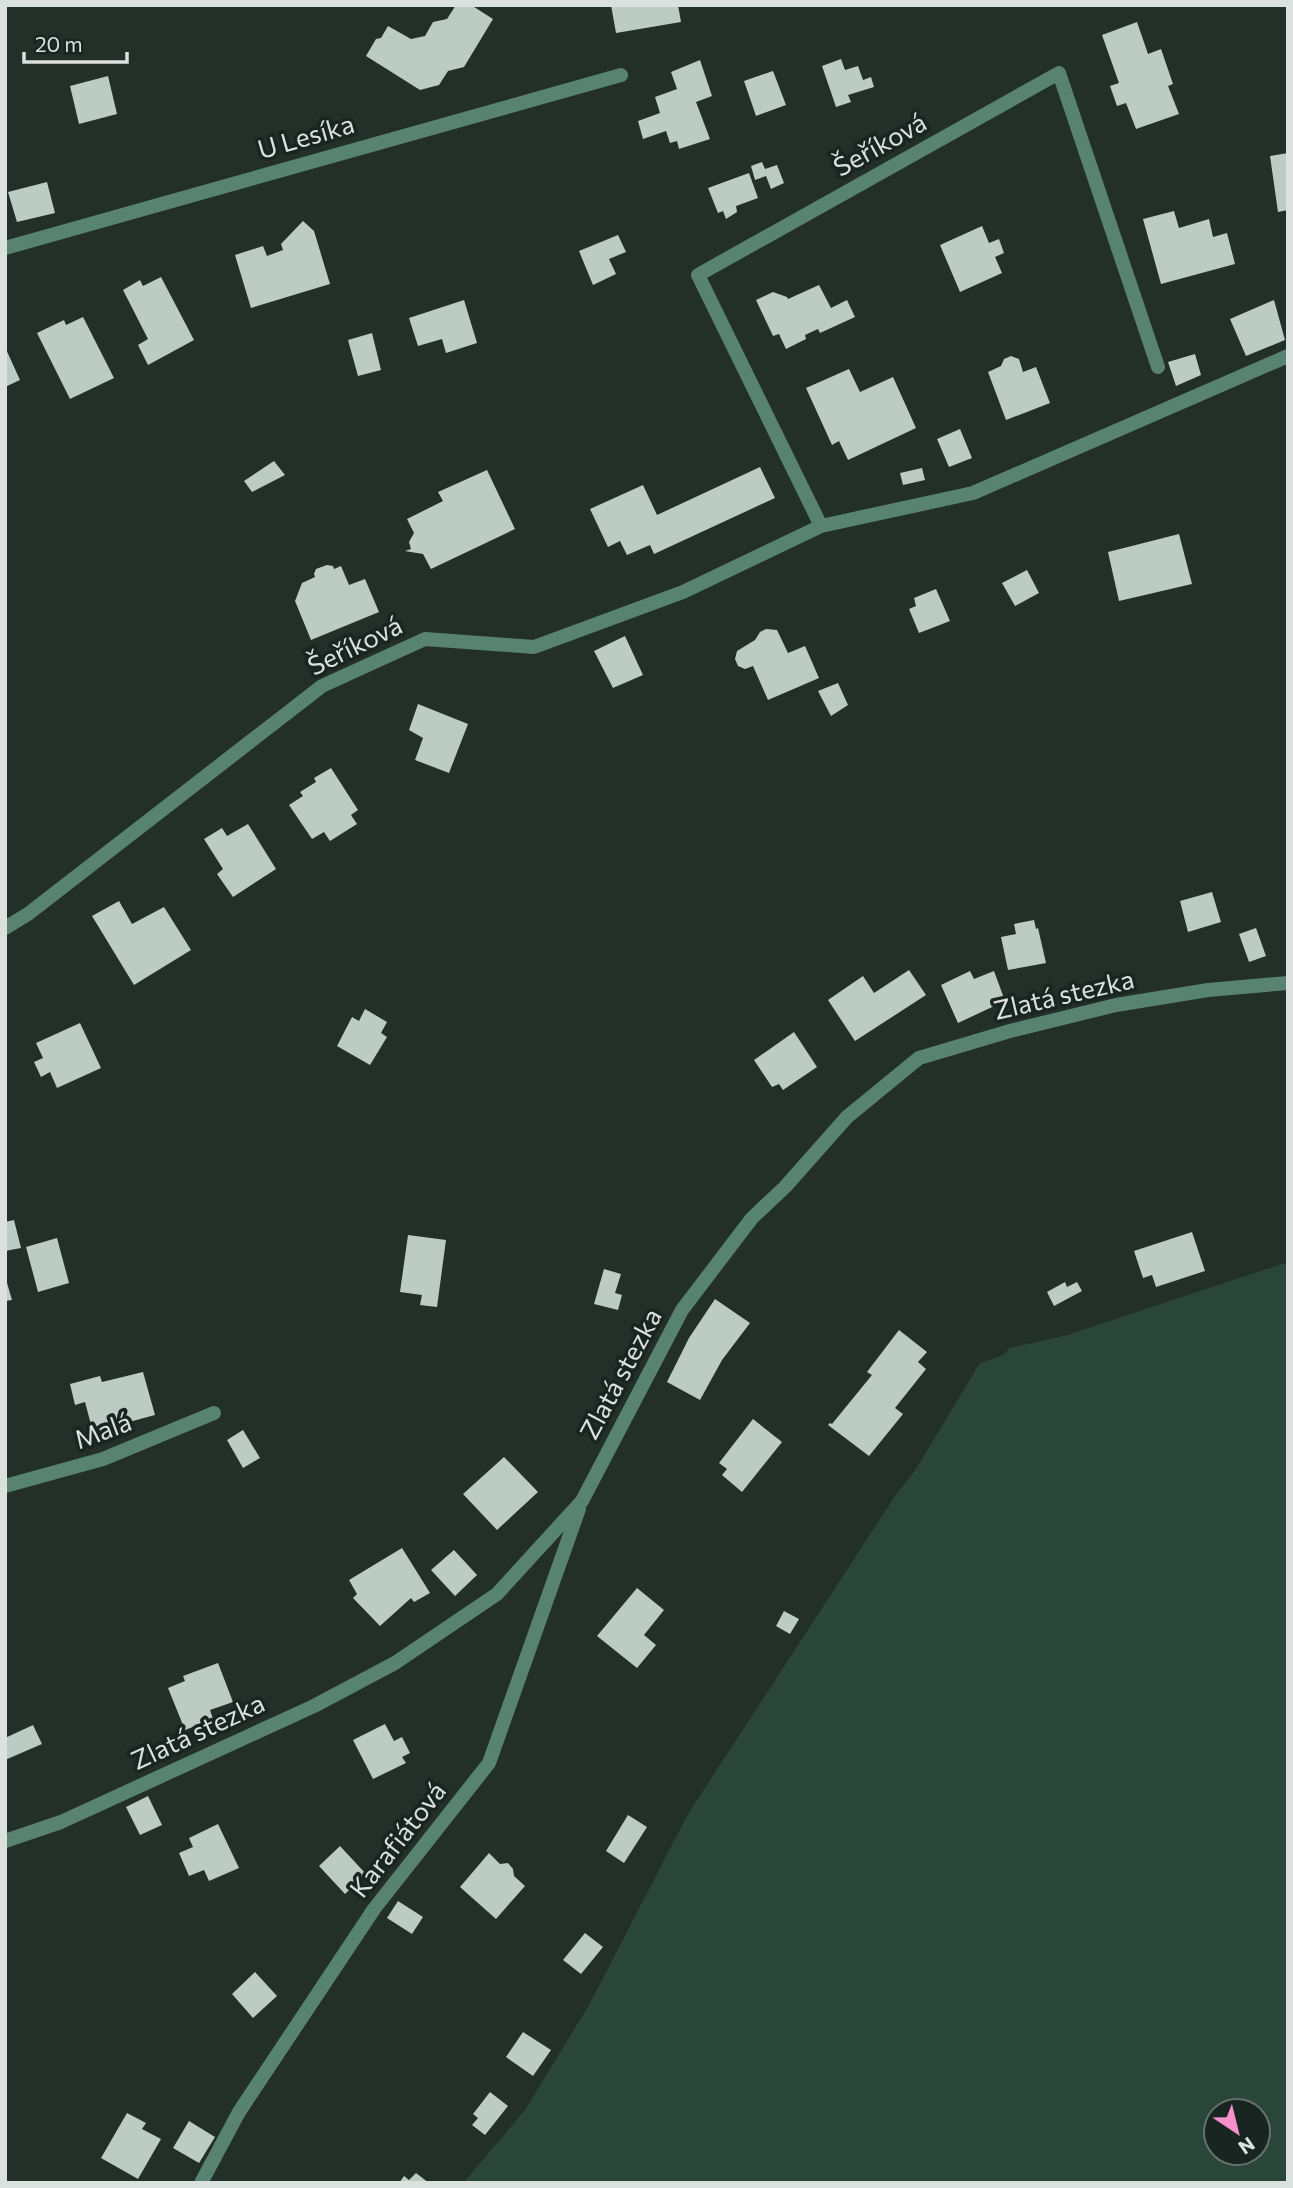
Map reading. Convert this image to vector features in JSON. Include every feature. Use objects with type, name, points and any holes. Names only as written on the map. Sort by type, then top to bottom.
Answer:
[{"type":"street","name":"Šeříková","points":[[821,526],[698,275],[1059,73],[1158,367]]},
{"type":"street","name":"U Lesíka","points":[[5,248],[621,75]]},
{"type":"street","name":"Šeříková","points":[[5,928],[28,914],[322,686],[425,639],[534,647],[683,592],[821,526],[973,493],[1288,356]]},
{"type":"street","name":"Zlatá stezka","points":[[5,1841],[61,1822],[314,1706],[395,1663],[498,1594],[582,1502],[682,1310],[752,1218],[785,1188],[847,1117],[919,1058],[1010,1031],[1116,1005],[1208,990],[1288,983]]},
{"type":"street","name":"Malá","points":[[5,1486],[103,1459],[214,1412]]},
{"type":"street","name":"Karafiátová","points":[[201,2183],[239,2112],[374,1909],[489,1763],[582,1502]]},
{"type":"green space","points":[[1288,1262],[1288,2183],[463,2183],[525,2110],[589,2005],[688,1814],[897,1493],[914,1472],[980,1363],[1004,1355],[1009,1348],[1064,1336]]},
{"type":"building","points":[[456,5],[471,5],[493,19],[464,67],[448,71],[439,85],[420,90],[366,56],[388,26],[411,39],[425,36],[433,22],[447,19]]},
{"type":"building","points":[[611,5],[678,5],[681,22],[616,33]]},
{"type":"building","points":[[1137,22],[1148,54],[1161,49],[1173,84],[1168,86],[1179,114],[1136,129],[1126,103],[1117,106],[1110,86],[1119,83],[1102,35]]},
{"type":"building","points":[[841,59],[845,70],[858,66],[863,80],[871,77],[874,87],[848,95],[851,102],[836,107],[822,66]]},
{"type":"building","points":[[700,60],[712,96],[696,102],[710,139],[679,149],[677,141],[670,143],[666,131],[643,139],[638,121],[660,113],[655,97],[677,89],[671,72]]},
{"type":"building","points":[[773,71],[786,105],[756,116],[744,81]]},
{"type":"building","points":[[108,76],[117,114],[79,124],[70,86]]},
{"type":"building","points":[[1288,153],[1288,210],[1278,212],[1270,156]]},
{"type":"building","points":[[762,162],[765,169],[777,165],[784,183],[771,189],[766,176],[755,180],[751,166]]},
{"type":"building","points":[[749,173],[758,198],[736,206],[737,212],[726,219],[723,211],[718,213],[708,188]]},
{"type":"building","points":[[47,182],[55,213],[17,222],[8,192]]},
{"type":"building","points":[[1174,211],[1179,228],[1209,219],[1213,237],[1227,233],[1235,264],[1161,284],[1143,219]]},
{"type":"building","points":[[303,221],[314,231],[330,284],[251,308],[235,255],[263,246],[267,256],[283,250],[281,244]]},
{"type":"building","points":[[982,226],[989,243],[999,239],[1004,253],[995,257],[1002,273],[960,292],[940,245]]},
{"type":"building","points":[[618,235],[626,252],[609,259],[616,274],[593,285],[579,251]]},
{"type":"building","points":[[161,277],[194,340],[148,365],[138,345],[148,339],[123,290],[140,280],[143,286]]},
{"type":"building","points":[[819,285],[831,308],[847,300],[855,317],[820,333],[818,329],[805,335],[806,339],[786,349],[779,334],[773,336],[756,300],[773,292],[788,299]]},
{"type":"building","points":[[464,300],[477,343],[446,353],[442,339],[418,346],[409,318]]},
{"type":"building","points":[[1274,300],[1285,340],[1246,356],[1230,319]]},
{"type":"building","points":[[83,317],[114,378],[70,399],[37,333],[64,320],[66,325]]},
{"type":"building","points":[[372,333],[381,370],[358,376],[348,340]]},
{"type":"building","points":[[5,347],[20,380],[5,387]]},
{"type":"building","points":[[1195,354],[1201,375],[1176,386],[1168,362]]},
{"type":"building","points":[[1011,356],[1019,359],[1023,372],[1036,367],[1050,403],[1006,420],[988,372],[1001,366],[1004,359]]},
{"type":"building","points":[[849,369],[860,392],[893,377],[916,428],[848,460],[839,441],[832,445],[806,388]]},
{"type":"building","points":[[960,429],[972,458],[949,467],[937,439]]},
{"type":"building","points":[[274,461],[285,475],[252,492],[244,481]]},
{"type":"building","points":[[760,467],[775,498],[654,554],[650,545],[627,555],[620,541],[608,547],[590,509],[643,485],[657,515]]},
{"type":"building","points":[[922,468],[925,480],[903,485],[900,473]]},
{"type":"building","points":[[487,470],[515,529],[431,569],[423,554],[405,551],[411,549],[409,542],[414,533],[407,519],[443,501],[438,492]]},
{"type":"building","points":[[1179,534],[1192,584],[1119,601],[1108,552]]},
{"type":"building","points":[[333,566],[334,569],[341,566],[349,585],[365,579],[379,612],[311,640],[295,601],[302,583],[315,577],[316,569]]},
{"type":"building","points":[[1027,570],[1039,593],[1015,606],[1002,583]]},
{"type":"building","points":[[936,589],[950,621],[919,633],[909,609],[916,606],[914,598]]},
{"type":"building","points":[[766,629],[777,630],[788,653],[805,646],[819,678],[768,700],[753,666],[745,669],[738,666],[735,659],[737,651],[755,640],[760,632]]},
{"type":"building","points":[[625,636],[643,675],[613,688],[594,651]]},
{"type":"building","points":[[838,683],[848,705],[831,716],[818,691]]},
{"type":"building","points":[[418,704],[468,724],[449,773],[415,760],[423,738],[409,730]]},
{"type":"building","points":[[331,768],[358,810],[351,815],[357,824],[330,841],[324,832],[312,839],[289,805],[303,796],[300,792],[316,782],[314,778]]},
{"type":"building","points":[[248,824],[276,869],[233,897],[217,874],[223,869],[204,839],[222,828],[227,836]]},
{"type":"building","points":[[1212,892],[1221,922],[1188,932],[1180,901]]},
{"type":"building","points":[[119,901],[132,924],[164,907],[191,950],[134,985],[92,916]]},
{"type":"building","points":[[1034,920],[1046,963],[1008,970],[1001,937],[1016,934],[1014,924]]},
{"type":"building","points":[[1256,928],[1266,956],[1249,962],[1239,934]]},
{"type":"building","points":[[909,970],[926,995],[855,1041],[828,1000],[863,976],[874,993]]},
{"type":"building","points":[[970,971],[974,979],[994,971],[1005,1001],[958,1023],[941,985]]},
{"type":"building","points":[[365,1009],[387,1022],[381,1033],[387,1037],[370,1065],[337,1046],[352,1017],[359,1021]]},
{"type":"building","points":[[80,1023],[101,1068],[57,1088],[50,1072],[41,1077],[34,1062],[43,1058],[36,1043]]},
{"type":"building","points":[[794,1032],[817,1067],[783,1090],[779,1084],[772,1087],[754,1060]]},
{"type":"building","points":[[14,1220],[21,1248],[5,1251],[5,1222]]},
{"type":"building","points":[[1192,1232],[1205,1271],[1156,1287],[1152,1275],[1143,1278],[1134,1251]]},
{"type":"building","points":[[408,1235],[446,1240],[437,1307],[420,1305],[422,1295],[400,1292]]},
{"type":"building","points":[[57,1238],[69,1283],[38,1292],[26,1247]]},
{"type":"building","points":[[604,1269],[621,1274],[615,1293],[622,1295],[618,1310],[594,1304]]},
{"type":"building","points":[[5,1276],[12,1300],[5,1301]]},
{"type":"building","points":[[1065,1282],[1067,1287],[1077,1282],[1082,1291],[1054,1306],[1047,1292]]},
{"type":"building","points":[[715,1299],[750,1323],[722,1360],[700,1400],[667,1382],[689,1338]]},
{"type":"building","points":[[899,1330],[927,1352],[918,1362],[926,1369],[895,1408],[903,1414],[869,1456],[828,1425],[832,1424],[872,1375],[867,1372]]},
{"type":"building","points":[[143,1372],[155,1415],[129,1422],[130,1426],[114,1431],[112,1427],[93,1432],[85,1402],[75,1405],[70,1384],[100,1376],[102,1382]]},
{"type":"building","points":[[753,1419],[782,1442],[742,1492],[722,1475],[727,1469],[719,1463]]},
{"type":"building","points":[[243,1430],[260,1458],[243,1468],[227,1440]]},
{"type":"building","points":[[504,1457],[538,1492],[497,1530],[463,1494]]},
{"type":"building","points":[[402,1548],[430,1593],[414,1602],[411,1598],[380,1626],[353,1598],[357,1594],[349,1580]]},
{"type":"building","points":[[454,1550],[477,1575],[455,1596],[431,1570]]},
{"type":"building","points":[[637,1588],[664,1610],[644,1635],[656,1645],[637,1668],[597,1636]]},
{"type":"building","points":[[784,1611],[799,1619],[790,1634],[776,1626]]},
{"type":"building","points":[[218,1663],[233,1702],[210,1710],[213,1719],[185,1730],[168,1688],[185,1681],[183,1676]]},
{"type":"building","points":[[385,1724],[394,1741],[402,1737],[410,1753],[402,1757],[406,1763],[373,1779],[353,1740]]},
{"type":"building","points":[[33,1725],[42,1744],[5,1760],[5,1738]]},
{"type":"building","points":[[148,1796],[162,1825],[140,1835],[126,1807]]},
{"type":"building","points":[[628,1815],[647,1827],[624,1863],[606,1851]]},
{"type":"building","points":[[218,1824],[239,1868],[209,1881],[204,1870],[189,1876],[179,1853],[193,1847],[189,1838]]},
{"type":"building","points":[[340,1846],[366,1874],[345,1894],[319,1866]]},
{"type":"building","points":[[489,1853],[500,1864],[508,1863],[514,1876],[525,1886],[496,1919],[460,1887]]},
{"type":"building","points":[[398,1901],[423,1917],[412,1934],[387,1918]]},
{"type":"building","points":[[585,1933],[603,1947],[581,1974],[563,1960]]},
{"type":"building","points":[[255,1972],[277,1996],[253,2018],[232,1994]]},
{"type":"building","points":[[523,2032],[551,2050],[533,2076],[506,2057]]},
{"type":"building","points":[[490,2092],[508,2106],[485,2135],[472,2125],[478,2118],[473,2114]]},
{"type":"building","points":[[127,2113],[146,2123],[142,2129],[161,2139],[138,2179],[101,2158]]},
{"type":"building","points":[[189,2121],[215,2137],[199,2163],[173,2148]]},
{"type":"building","points":[[416,2173],[429,2183],[399,2183],[404,2176],[409,2180]]}]
